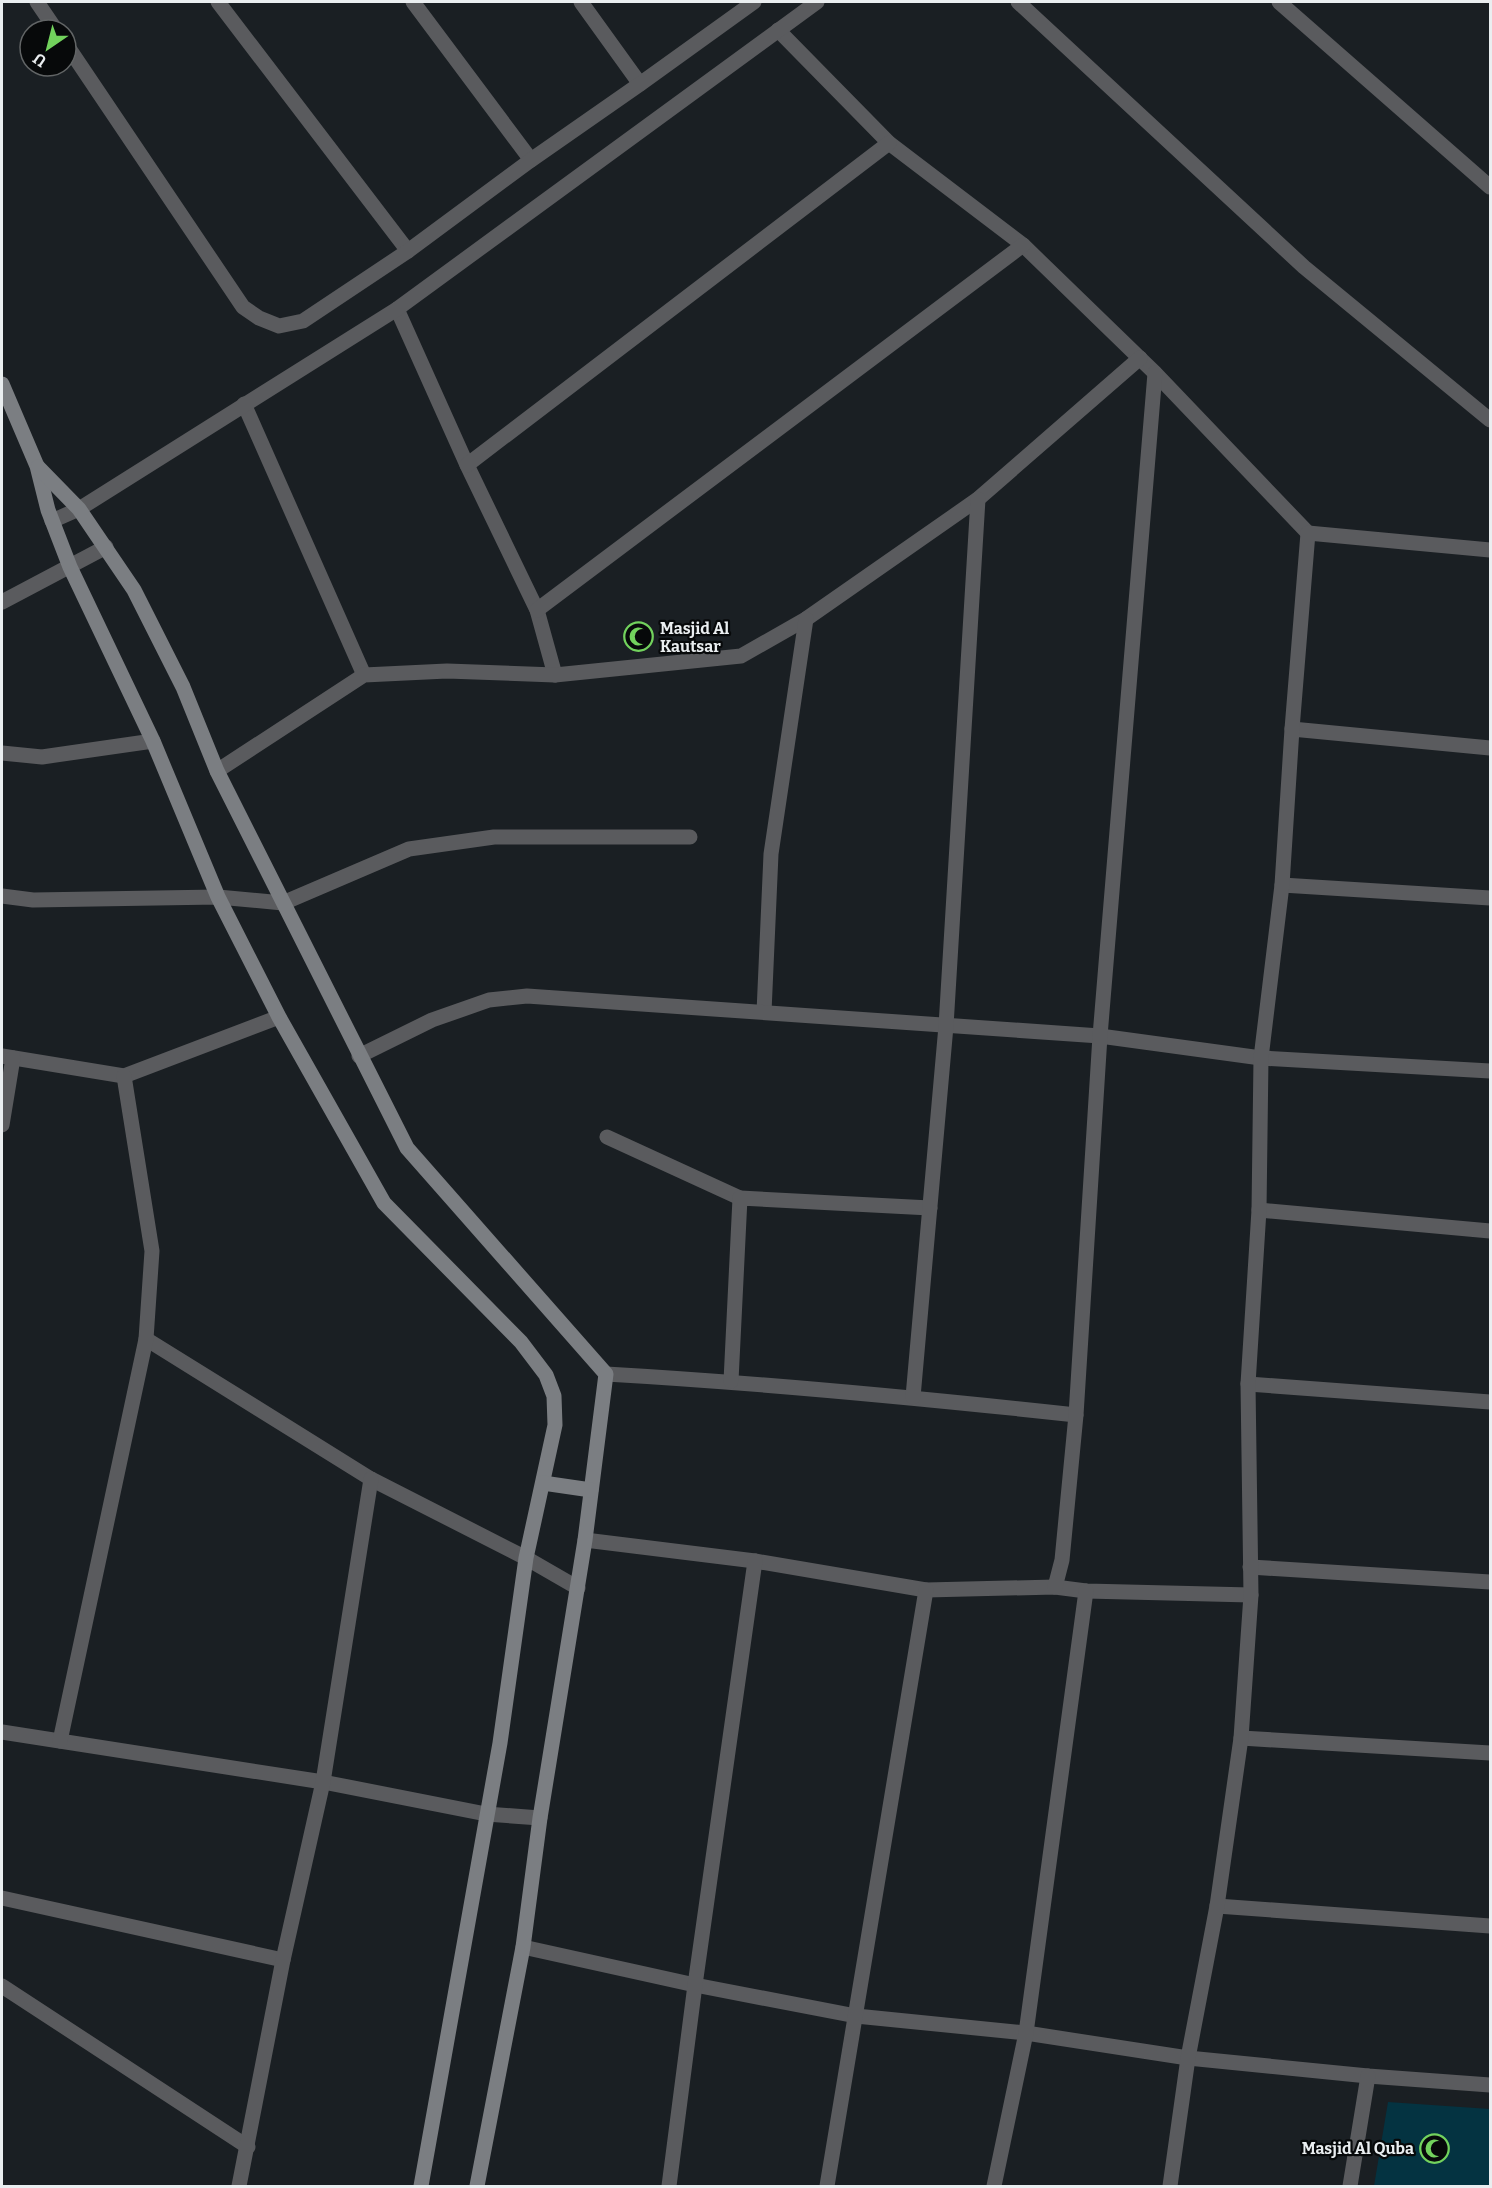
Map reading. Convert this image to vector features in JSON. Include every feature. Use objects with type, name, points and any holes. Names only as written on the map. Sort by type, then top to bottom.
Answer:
[{"type":"street","points":[[37,2],[48,18]]},
{"type":"street","points":[[218,2],[408,251]]},
{"type":"street","points":[[414,2],[531,160]]},
{"type":"street","points":[[581,2],[640,84]]},
{"type":"street","points":[[78,62],[243,307],[259,318],[279,326],[303,321],[408,251],[531,160],[754,2]]},
{"type":"street","points":[[52,522],[79,509],[397,309],[817,2]]},
{"type":"street","points":[[1018,2],[1304,267],[1491,420]]},
{"type":"street","points":[[1279,2],[1491,187]]},
{"type":"street","points":[[778,30],[889,143],[1023,245],[1155,373],[1308,533],[1491,550]]},
{"type":"street","points":[[467,465],[889,143]]},
{"type":"street","points":[[537,610],[1023,245]]},
{"type":"street","points":[[397,309],[467,465],[537,610],[555,675]]},
{"type":"street","points":[[217,771],[364,675],[447,671],[555,675],[741,656],[806,619],[978,499],[1140,358]]},
{"type":"street","points":[[1055,1587],[1062,1560],[1076,1415],[1100,1036],[1155,373]]},
{"type":"street","points":[[2,384],[37,466],[52,522],[70,567],[153,741],[218,897],[279,1017],[384,1203],[521,1342],[546,1375],[554,1396],[555,1425],[526,1558],[500,1743],[421,2187]]},
{"type":"street","points":[[244,404],[364,675]]},
{"type":"street","points":[[37,466],[79,509],[134,590],[183,687],[217,771],[406,1148],[606,1374],[730,1381],[913,1397],[1076,1415]]},
{"type":"street","points":[[913,1397],[946,1026],[978,499]]},
{"type":"street","points":[[1170,2187],[1188,2058],[1217,1906],[1241,1738],[1251,1595],[1248,1384],[1259,1210],[1261,1058],[1282,885],[1308,533]]},
{"type":"street","points":[[2,602],[106,547]]},
{"type":"street","points":[[764,1012],[771,854],[806,619]]},
{"type":"street","points":[[1292,729],[1491,748]]},
{"type":"street","points":[[2,753],[42,757],[153,741]]},
{"type":"street","points":[[2,896],[33,900],[218,897],[283,903],[409,849],[494,837],[690,837]]},
{"type":"street","points":[[1282,885],[1491,898]]},
{"type":"street","points":[[359,1056],[432,1020],[489,1000],[527,996],[1100,1036],[1261,1058],[1491,1071]]},
{"type":"street","points":[[2,1125],[7,1057],[124,1076],[279,1017]]},
{"type":"street","points":[[60,1741],[146,1339],[152,1251],[124,1076]]},
{"type":"street","points":[[607,1137],[740,1198],[930,1208]]},
{"type":"street","points":[[730,1381],[740,1198]]},
{"type":"street","points":[[1259,1210],[1491,1231]]},
{"type":"street","points":[[146,1339],[371,1479],[526,1558],[578,1588]]},
{"type":"street","points":[[477,2187],[523,1947],[540,1818],[585,1540],[606,1374]]},
{"type":"street","points":[[1248,1384],[1491,1402]]},
{"type":"street","points":[[239,2187],[283,1960],[323,1782],[371,1479]]},
{"type":"street","points":[[543,1483],[591,1490]]},
{"type":"street","points":[[585,1540],[755,1561],[926,1590],[1055,1587],[1086,1591],[1251,1595]]},
{"type":"street","points":[[669,2187],[755,1561]]},
{"type":"street","points":[[1250,1567],[1491,1582]]},
{"type":"street","points":[[827,2187],[926,1590]]},
{"type":"street","points":[[994,2187],[1026,2033],[1086,1591]]},
{"type":"street","points":[[2,1732],[323,1782],[486,1814],[540,1818]]},
{"type":"street","points":[[1241,1738],[1491,1752]]},
{"type":"street","points":[[2,1898],[283,1960]]},
{"type":"street","points":[[1217,1906],[1491,1926]]},
{"type":"street","points":[[523,1947],[695,1985],[856,2016],[1026,2033],[1188,2058],[1368,2076],[1491,2085]]},
{"type":"street","points":[[2,1986],[248,2146]]},
{"type":"street","points":[[1350,2187],[1368,2076]]},
{"type":"building","name":"Masjid Al Quba","points":[[1388,2102],[1490,2109],[1490,2186],[1374,2186]]},
{"type":"place","name":"Masjid Al Kautsar","points":[[639,637]]},
{"type":"place","name":"Masjid Al Quba","points":[[1435,2148]]}]
